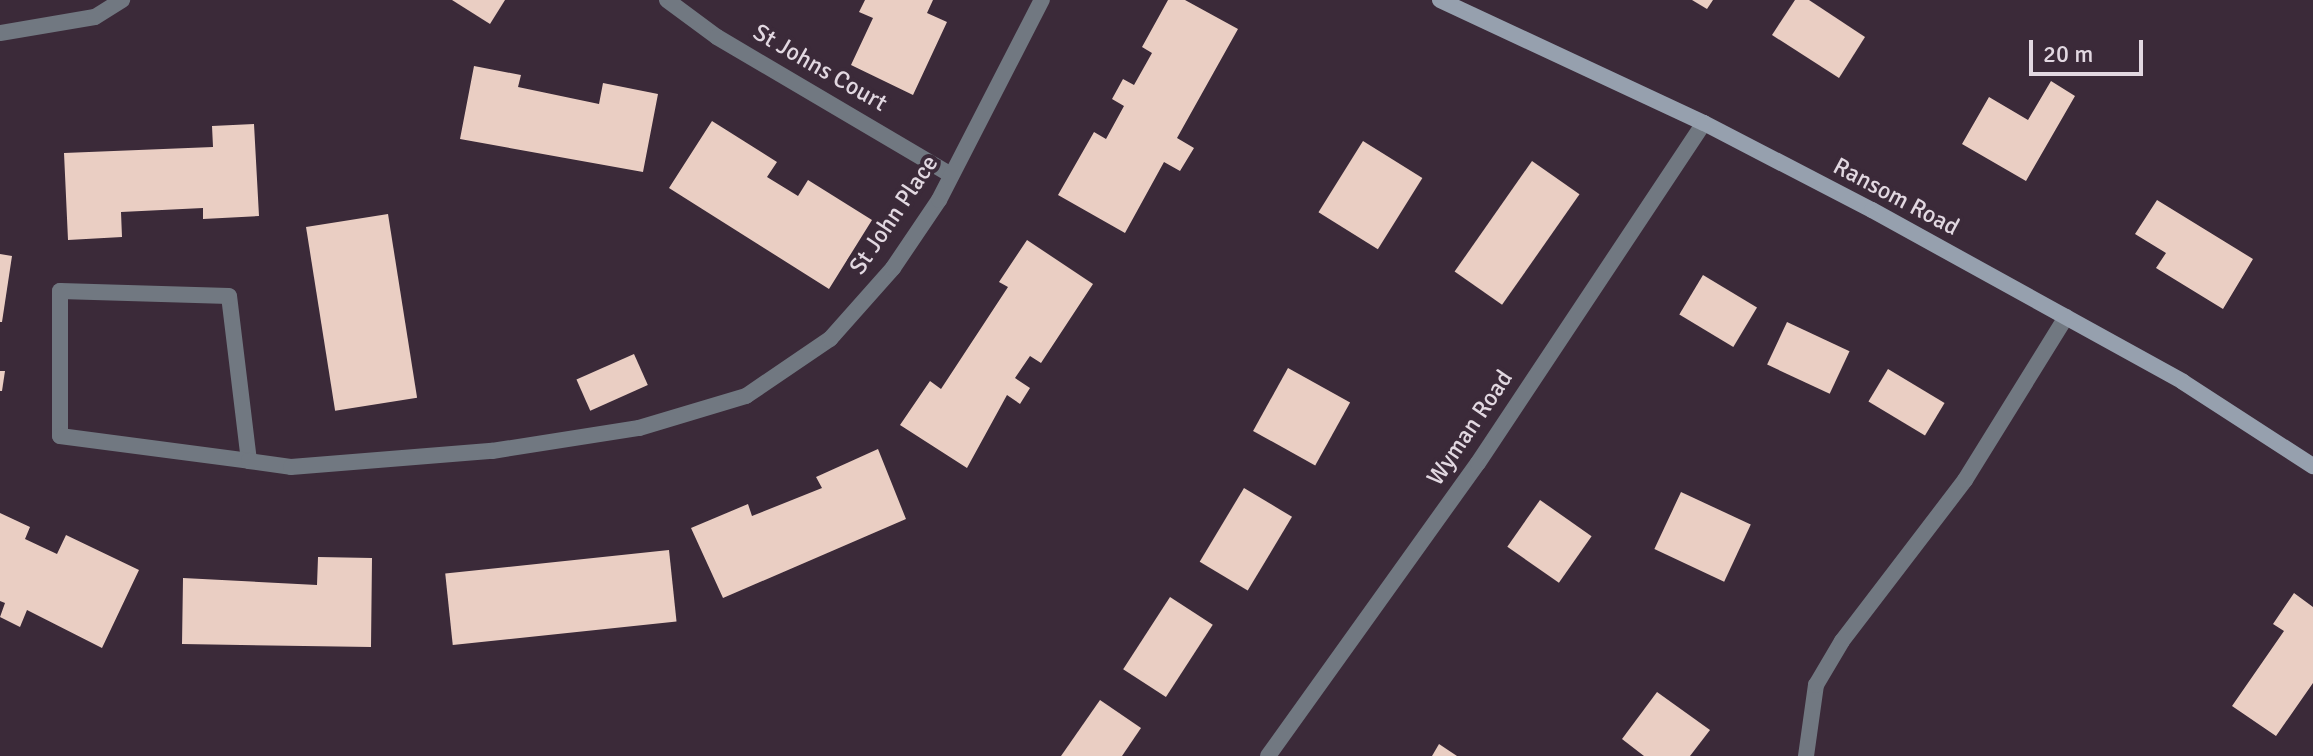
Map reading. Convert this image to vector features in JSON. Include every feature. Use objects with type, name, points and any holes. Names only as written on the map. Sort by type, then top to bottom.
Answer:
[{"type":"street","points":[[0,33],[95,17],[122,0]]},
{"type":"street","name":"St Johns Court","points":[[667,0],[717,37],[951,175]]},
{"type":"street","name":"St John Place","points":[[249,461],[229,296],[60,291],[60,436],[249,461],[307,466],[492,451],[639,428],[746,396],[830,339],[893,268],[951,175],[1042,0]]},
{"type":"street","name":"Ransom Road","points":[[1440,0],[1704,123],[2183,382],[2313,466]]},
{"type":"street","name":"Wyman Road","points":[[1268,756],[1478,463],[1704,123]]},
{"type":"street","points":[[1806,756],[1816,685],[1842,641],[1965,480],[2066,317]]},
{"type":"building","points":[[452,0],[505,0],[490,24]]},
{"type":"building","points":[[865,0],[933,0],[927,13],[947,22],[913,95],[851,65],[873,18],[859,12]]},
{"type":"building","points":[[1168,0],[1185,0],[1238,29],[1177,138],[1194,148],[1180,171],[1164,162],[1125,233],[1058,195],[1094,132],[1106,139],[1124,106],[1112,99],[1123,79],[1134,85],[1152,53],[1142,47]]},
{"type":"building","points":[[1692,0],[1713,0],[1707,9]]},
{"type":"building","points":[[1795,0],[1809,0],[1865,37],[1839,78],[1772,35]]},
{"type":"building","points":[[474,66],[521,75],[518,87],[599,104],[603,83],[658,94],[643,172],[460,139]]},
{"type":"building","points":[[2051,81],[2075,96],[2026,181],[1962,144],[1989,97],[2028,120]]},
{"type":"building","points":[[712,121],[777,162],[767,177],[798,196],[808,180],[872,220],[829,289],[669,188]]},
{"type":"building","points":[[254,124],[259,216],[203,219],[203,208],[121,212],[122,237],[68,240],[64,153],[213,147],[212,126]]},
{"type":"building","points":[[1363,141],[1422,178],[1378,249],[1318,212]]},
{"type":"building","points":[[1532,161],[1580,194],[1502,305],[1455,272]]},
{"type":"building","points":[[2157,200],[2253,259],[2223,309],[2156,268],[2166,253],[2135,234]]},
{"type":"building","points":[[388,214],[417,398],[335,411],[306,227]]},
{"type":"building","points":[[1027,240],[1093,284],[1041,363],[1030,356],[1015,378],[1030,388],[1020,404],[1007,395],[967,468],[900,425],[930,381],[941,389],[1008,287],[999,282]]},
{"type":"building","points":[[0,254],[12,256],[2,322],[0,322]]},
{"type":"building","points":[[1703,275],[1757,307],[1733,347],[1679,314]]},
{"type":"building","points":[[1787,322],[1850,351],[1830,394],[1767,365]]},
{"type":"building","points":[[634,354],[648,385],[590,411],[576,380]]},
{"type":"building","points":[[1288,368],[1350,402],[1315,465],[1253,431]]},
{"type":"building","points":[[1888,369],[1945,403],[1925,436],[1868,402]]},
{"type":"building","points":[[0,371],[5,371],[2,391],[0,391]]},
{"type":"building","points":[[878,449],[906,519],[723,598],[691,528],[748,504],[752,516],[822,488],[816,477]]},
{"type":"building","points":[[1244,488],[1292,517],[1248,591],[1200,562]]},
{"type":"building","points":[[1681,492],[1751,525],[1724,582],[1654,549]]},
{"type":"building","points":[[1540,500],[1592,536],[1559,583],[1507,547]]},
{"type":"building","points":[[0,513],[30,527],[25,539],[57,554],[66,535],[139,570],[102,648],[27,610],[20,627],[0,617],[5,603],[0,601]]},
{"type":"building","points":[[669,550],[677,622],[453,645],[445,574]]},
{"type":"building","points":[[318,557],[372,558],[371,647],[182,644],[183,578],[317,585]]},
{"type":"building","points":[[2294,593],[2313,607],[2313,683],[2276,736],[2232,706],[2284,631],[2273,624]]},
{"type":"building","points":[[1170,597],[1213,625],[1166,697],[1123,669]]},
{"type":"building","points":[[1657,692],[1710,730],[1690,756],[1644,756],[1622,739]]},
{"type":"building","points":[[1100,700],[1141,728],[1122,756],[1061,756]]},
{"type":"building","points":[[1439,744],[1457,756],[1432,756]]}]
